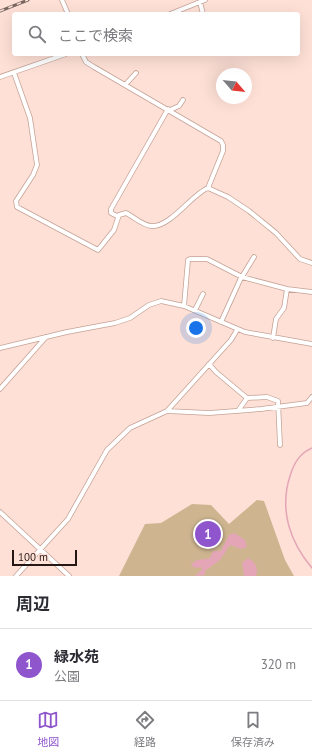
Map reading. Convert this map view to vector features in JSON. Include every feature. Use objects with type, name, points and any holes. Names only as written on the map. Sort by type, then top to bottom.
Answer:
[{"type":"street","points":[[62,0],[67,12]]},
{"type":"street","points":[[175,12],[205,0]]},
{"type":"street","points":[[200,2],[202,12]]},
{"type":"street","points":[[0,77],[61,56]]},
{"type":"street","points":[[84,56],[91,65],[169,110],[223,143],[222,150],[208,188],[177,214],[156,225],[145,224],[126,213],[117,216],[111,213],[111,209],[169,110],[179,106],[183,100]]},
{"type":"street","points":[[14,73],[30,118],[37,165],[33,175],[16,201],[16,206],[96,250],[100,249],[114,230],[117,223],[117,216]]},
{"type":"street","points":[[125,85],[136,73]]},
{"type":"street","points":[[208,188],[235,202],[259,219],[300,259],[312,263]]},
{"type":"street","points":[[221,322],[242,277],[254,257]]},
{"type":"street","points":[[184,306],[189,260],[207,259],[242,277],[287,289],[312,292]]},
{"type":"street","points":[[273,338],[275,322],[283,311],[287,289]]},
{"type":"street","points":[[195,310],[203,294]]},
{"type":"street","points":[[0,348],[47,336],[123,320],[156,301],[166,301],[184,306],[237,330],[273,338],[312,344]]},
{"type":"street","points":[[16,576],[71,515],[109,448],[130,428],[167,411],[231,340],[237,330]]},
{"type":"street","points":[[0,389],[47,336]]},
{"type":"street","points":[[209,364],[216,372],[248,398],[272,398],[278,401],[280,445]]},
{"type":"street","points":[[167,411],[210,413],[238,411],[310,403],[312,397]]},
{"type":"street","points":[[238,411],[248,398]]},
{"type":"street","points":[[0,512],[70,576]]},
{"type":"shaded area","points":[[257,500],[264,501],[285,560],[294,576],[119,576],[145,524],[161,523],[192,504],[211,505],[229,524]]},
{"type":"shaded area","points":[[234,533],[245,540],[247,547],[241,549],[230,545],[220,560],[205,571],[205,575],[195,576],[202,569],[201,567],[197,568],[191,566],[193,563],[197,560],[210,558],[213,551],[221,551],[229,535]]},
{"type":"shaded area","points":[[248,558],[253,561],[256,566],[256,576],[244,576],[242,563]]},
{"type":"waterway","points":[[312,448],[300,456],[293,467],[287,489],[286,501],[286,513],[292,536],[304,558],[312,568]]},
{"type":"railway","points":[[0,11],[28,0]]},
{"type":"place","name":"緑水苑","points":[[208,534]]}]
